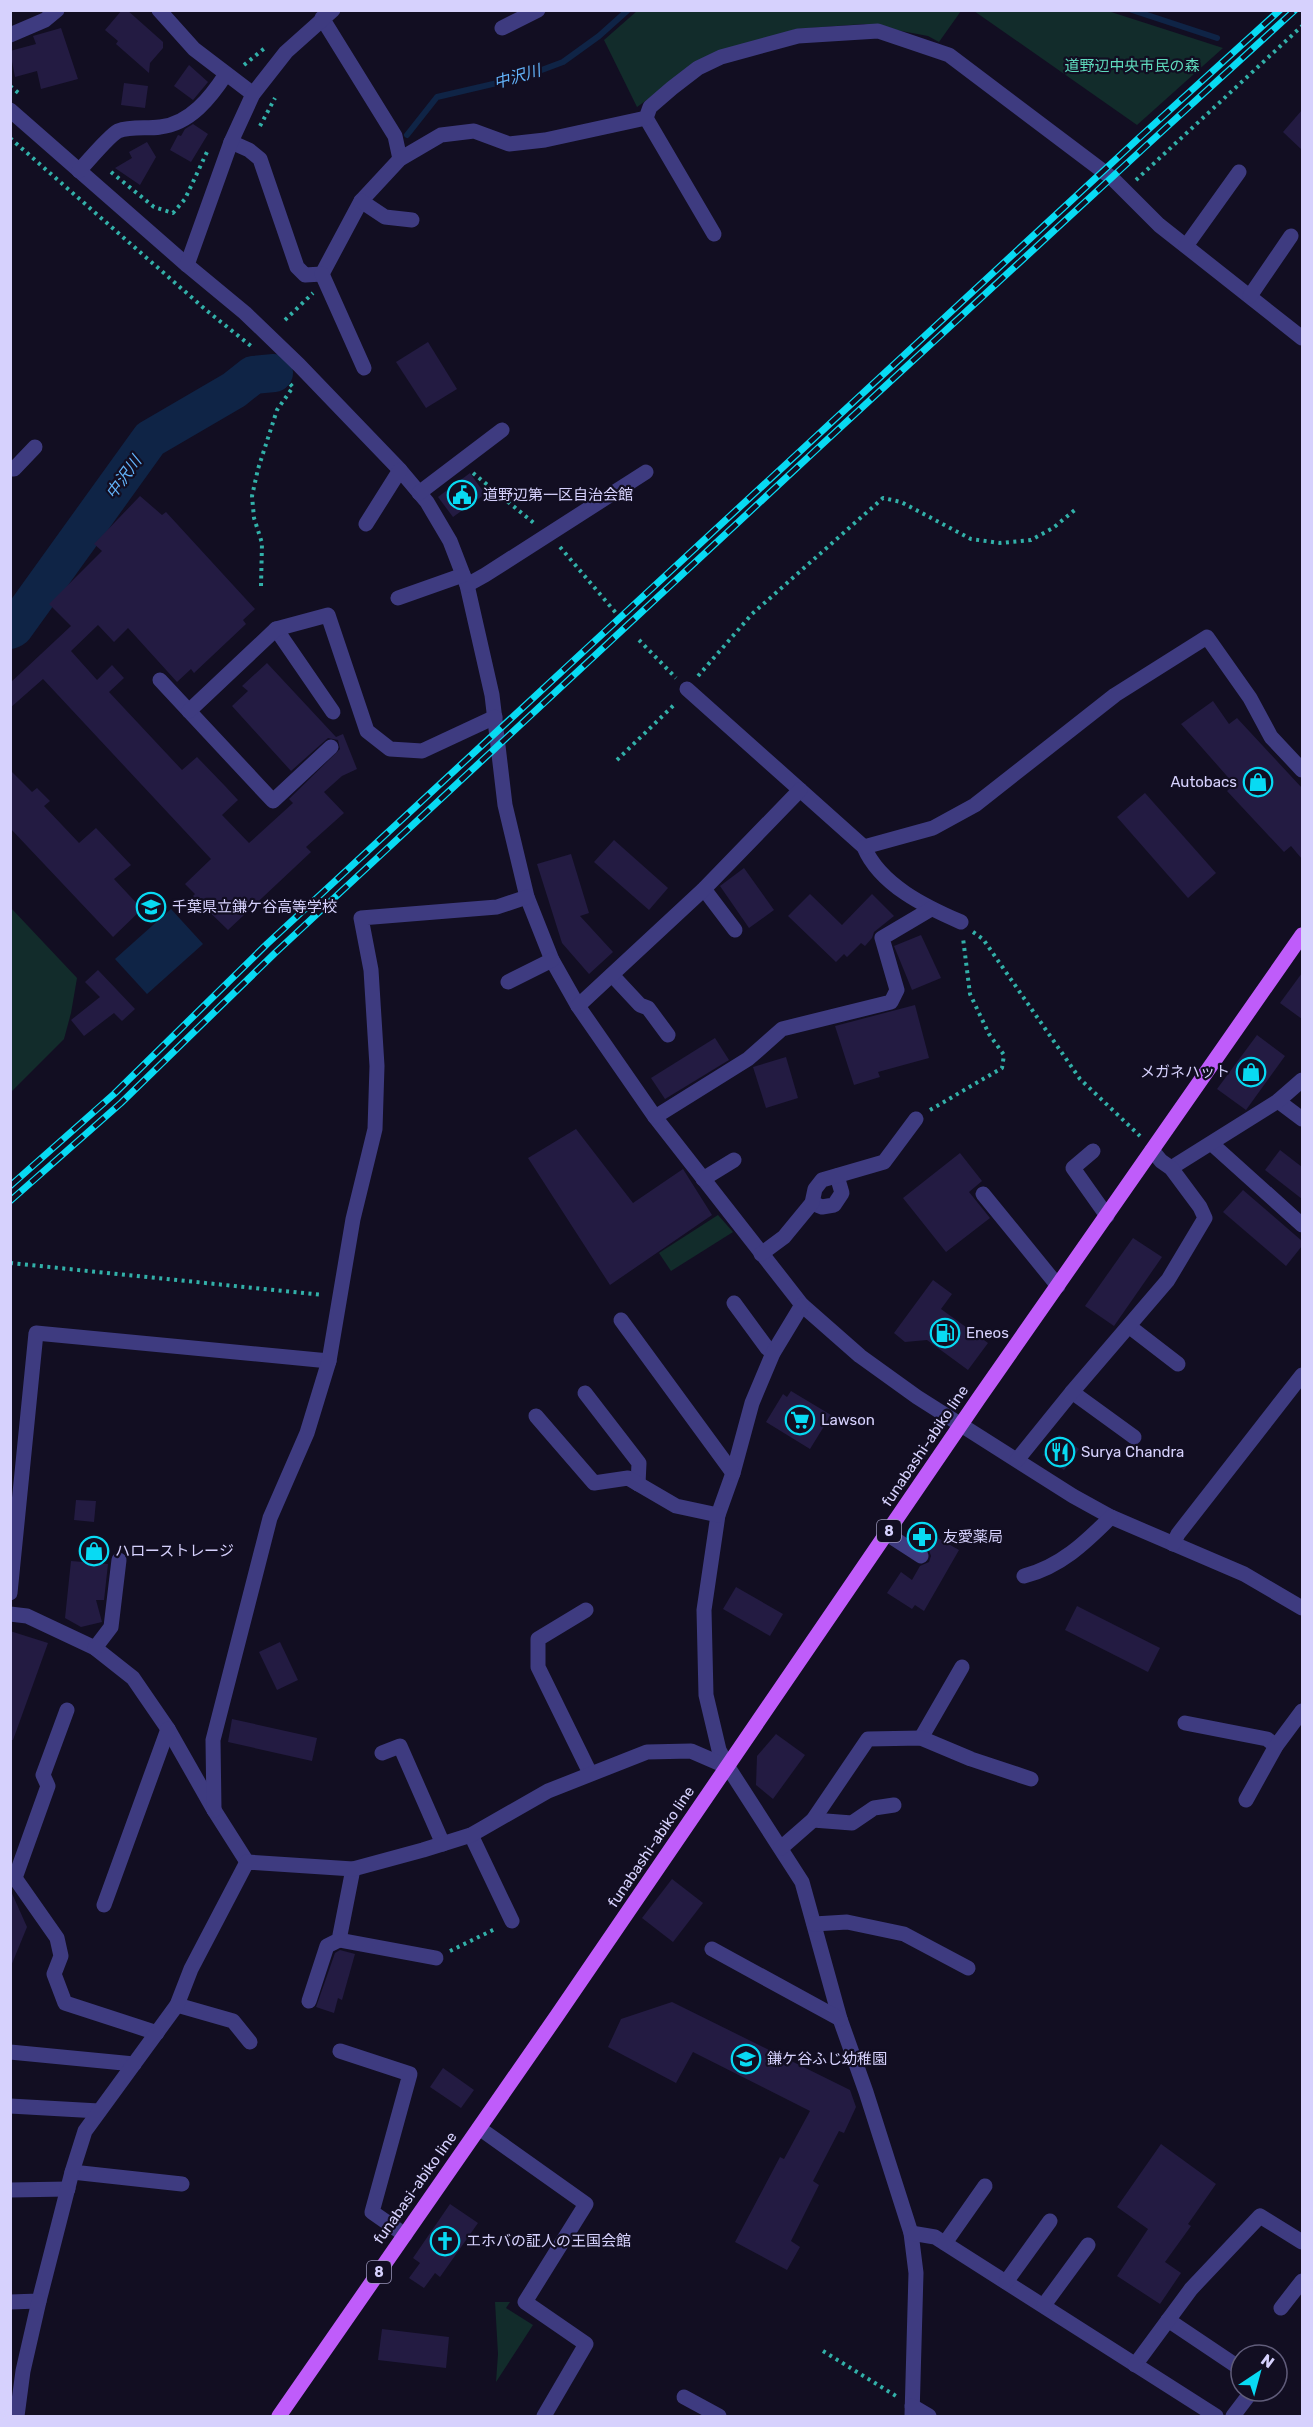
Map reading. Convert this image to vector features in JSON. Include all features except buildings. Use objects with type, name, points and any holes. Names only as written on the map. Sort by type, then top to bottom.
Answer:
[{"type":"main road","name":"funabashi-abiko line","points":[[479,2128],[960,1426],[1302,935]]},
{"type":"main road","name":"funabasi-abiko line","points":[[279,2416],[479,2128]]},
{"type":"street","points":[[10,35],[45,20],[57,10]]},
{"type":"street","points":[[159,10],[194,49],[253,94]]},
{"type":"street","points":[[502,28],[536,11]]},
{"type":"street","points":[[187,265],[231,142],[253,94],[286,52],[327,14],[395,136],[400,159]]},
{"type":"street","points":[[646,118],[650,107],[698,68],[721,57],[798,36],[878,32],[949,55],[1112,178],[1159,225],[1301,333]]},
{"type":"street","points":[[79,171],[117,131],[141,127],[160,128],[179,123],[197,110],[214,93],[226,74]]},
{"type":"street","points":[[10,110],[245,313],[299,365],[400,470],[427,502],[450,541],[465,580],[492,695],[505,805],[527,897],[552,960],[578,1006],[655,1118],[802,1305],[860,1356],[960,1426],[1111,1517],[1244,1574],[1302,1608]]},
{"type":"street","points":[[319,275],[361,201],[400,159],[441,135],[474,131],[509,144],[545,140],[646,118]]},
{"type":"street","points":[[646,118],[714,234]]},
{"type":"street","points":[[231,142],[249,150],[260,159],[297,267],[305,275],[319,275]]},
{"type":"street","points":[[1186,246],[1239,172]]},
{"type":"street","points":[[361,201],[385,216],[412,220]]},
{"type":"street","points":[[1250,296],[1291,236]]},
{"type":"street","points":[[319,275],[364,368]]},
{"type":"street","points":[[419,493],[502,430]]},
{"type":"street","points":[[10,469],[14,469],[35,447]]},
{"type":"street","points":[[366,524],[400,470]]},
{"type":"street","points":[[398,598],[485,575],[646,472]]},
{"type":"street","points":[[189,711],[276,629],[328,615],[368,731],[390,749],[423,751],[495,717]]},
{"type":"street","points":[[276,629],[333,712]]},
{"type":"street","points":[[864,847],[933,828],[975,805],[1115,695],[1208,637],[1250,698],[1271,737],[1302,770]]},
{"type":"street","points":[[160,680],[273,801],[331,747]]},
{"type":"street","points":[[687,689],[864,847],[868,856],[895,886],[931,909],[961,922]]},
{"type":"street","points":[[578,1006],[704,889],[800,790]]},
{"type":"street","points":[[704,889],[735,930]]},
{"type":"street","points":[[214,1810],[213,1740],[224,1692],[270,1518],[308,1433],[328,1361],[353,1219],[375,1129],[377,1066],[371,970],[361,918],[497,907],[527,897]]},
{"type":"street","points":[[655,1118],[748,1059],[782,1029],[891,1002],[897,990],[882,938],[931,909]]},
{"type":"street","points":[[508,982],[552,960]]},
{"type":"street","points":[[612,975],[640,1005],[648,1008],[668,1035]]},
{"type":"street","points":[[1171,1168],[1278,1101],[1302,1080]]},
{"type":"street","points":[[1278,1101],[1302,1119]]},
{"type":"street","points":[[761,1254],[784,1237],[812,1203],[815,1190],[822,1180],[884,1162],[916,1119]]},
{"type":"street","points":[[1212,1144],[1302,1225]]},
{"type":"street","points":[[1017,1460],[1168,1280],[1205,1218],[1171,1168],[1152,1150]]},
{"type":"street","points":[[1093,1151],[1073,1168],[1107,1216]]},
{"type":"street","points":[[703,1179],[734,1160]]},
{"type":"street","points":[[812,1203],[822,1208],[834,1205],[842,1193],[837,1176]]},
{"type":"street","points":[[983,1194],[1058,1286]]},
{"type":"street","points":[[734,1303],[773,1353]]},
{"type":"street","points":[[802,1305],[773,1353],[752,1403],[733,1473],[718,1515],[704,1610],[706,1695],[719,1750],[802,1882],[840,2019],[911,2233],[916,2273],[912,2411],[929,2416]]},
{"type":"street","points":[[621,1320],[733,1473]]},
{"type":"street","points":[[1130,1327],[1178,1364]]},
{"type":"street","points":[[10,1593],[36,1333],[328,1361]]},
{"type":"street","points":[[1173,1544],[1302,1375]]},
{"type":"street","points":[[1072,1392],[1134,1437]]},
{"type":"street","points":[[585,1393],[639,1463],[638,1484]]},
{"type":"street","points":[[536,1416],[594,1483],[628,1478],[676,1506],[718,1515]]},
{"type":"street","points":[[1024,1576],[1046,1571],[1086,1542],[1111,1517]]},
{"type":"street","points":[[887,1534],[921,1556]]},
{"type":"street","points":[[95,1648],[111,1628],[119,1560]]},
{"type":"street","points":[[586,1610],[538,1640],[538,1667],[590,1773]]},
{"type":"street","points":[[10,1614],[27,1617],[95,1648],[133,1678],[168,1729],[214,1810],[247,1862]]},
{"type":"street","points":[[921,1738],[962,1667]]},
{"type":"street","points":[[67,1710],[43,1775],[48,1786],[15,1878],[57,1938],[61,1956],[54,1974],[65,2003],[157,2033]]},
{"type":"street","points":[[1246,1800],[1276,1746],[1302,1711]]},
{"type":"street","points":[[1185,1724],[1268,1739],[1276,1746]]},
{"type":"street","points":[[104,1905],[168,1729]]},
{"type":"street","points":[[781,1848],[813,1820],[868,1739],[921,1738],[971,1759],[1031,1779]]},
{"type":"street","points":[[382,1753],[400,1746],[442,1844]]},
{"type":"street","points":[[247,1862],[353,1869],[471,1835],[548,1791],[646,1752],[690,1751],[728,1767]]},
{"type":"street","points":[[813,1820],[852,1823],[874,1808],[894,1805]]},
{"type":"street","points":[[471,1835],[512,1921]]},
{"type":"street","points":[[17,2416],[17,2371],[39,2301],[72,2172],[85,2131],[177,2005],[191,1969],[247,1862]]},
{"type":"street","points":[[339,1940],[353,1869]]},
{"type":"street","points":[[814,1924],[847,1922],[904,1934],[968,1968]]},
{"type":"street","points":[[309,2001],[327,1946],[339,1940],[436,1958]]},
{"type":"street","points":[[712,1949],[840,2019]]},
{"type":"street","points":[[177,2005],[233,2021],[250,2042]]},
{"type":"street","points":[[340,2051],[410,2074],[372,2212],[405,2235]]},
{"type":"street","points":[[10,2052],[134,2064]]},
{"type":"street","points":[[10,2106],[99,2111]]},
{"type":"street","points":[[479,2128],[586,2204],[525,2302],[586,2344],[544,2416]]},
{"type":"street","points":[[72,2172],[183,2184]]},
{"type":"street","points":[[945,2243],[985,2186]]},
{"type":"street","points":[[10,2190],[68,2189]]},
{"type":"street","points":[[1135,2365],[1191,2289],[1260,2216],[1302,2242]]},
{"type":"street","points":[[1005,2282],[1050,2221]]},
{"type":"street","points":[[911,2233],[935,2237],[1216,2416]]},
{"type":"street","points":[[1044,2305],[1088,2245]]},
{"type":"street","points":[[1281,2308],[1302,2281]]},
{"type":"street","points":[[10,2302],[39,2301]]},
{"type":"street","points":[[1168,2320],[1229,2361]]},
{"type":"street","points":[[684,2397],[718,2416]]},
{"type":"street","points":[[1233,2416],[1243,2403]]},
{"type":"path","points":[[1124,190],[1302,26]]},
{"type":"path","points":[[10,86],[27,100]]},
{"type":"path","points":[[10,138],[206,310],[253,347]]},
{"type":"path","points":[[92,157],[154,207],[173,213],[185,199],[210,145]]},
{"type":"path","points":[[285,320],[321,285],[319,275]]},
{"type":"path","points":[[261,586],[262,543],[254,518],[252,496],[276,410],[292,387],[286,380]]},
{"type":"path","points":[[616,760],[674,705],[752,614],[883,498],[901,502],[971,539],[1000,543],[1031,540],[1053,528],[1076,508]]},
{"type":"path","points":[[639,640],[687,689]]},
{"type":"path","points":[[916,1119],[1002,1068],[1005,1055],[988,1034],[970,994],[961,922]]},
{"type":"path","points":[[961,922],[983,939],[1080,1079],[1137,1131],[1152,1150]]},
{"type":"path","points":[[10,1263],[341,1297]]},
{"type":"path","points":[[436,1958],[512,1921]]},
{"type":"path","points":[[823,2351],[912,2411]]},
{"type":"green space","points":[[637,11],[961,11],[939,42],[928,36],[864,24],[796,29],[697,64],[637,107],[604,40]]},
{"type":"green space","name":"道野辺中央市民の森","points":[[974,11],[1108,11],[1223,48],[1137,125]]},
{"type":"green space","points":[[11,908],[77,978],[64,1039],[11,1092]]},
{"type":"green space","points":[[718,1215],[733,1232],[671,1271],[659,1253]]},
{"type":"green space","points":[[495,2302],[510,2302],[506,2308],[533,2325],[496,2382],[498,2354]]},
{"type":"water","points":[[171,909],[203,944],[147,994],[115,959]]},
{"type":"waterway","name":"中沢川","points":[[407,135],[437,97],[523,77],[563,62],[599,36],[628,10]]},
{"type":"waterway","name":"中沢川","points":[[1132,10],[1217,38]]},
{"type":"waterway","name":"中沢川","points":[[10,630],[14,628],[150,439],[234,390],[253,375],[274,373]]},
{"type":"railway","points":[[10,1186],[114,1094],[267,944],[1280,10]]},
{"type":"railway","points":[[10,1201],[121,1103],[275,953],[817,449],[1295,10]]},
{"type":"place","name":"道野辺第一区自治会館","points":[[462,495]]},
{"type":"place","name":"Autobacs","points":[[1258,782]]},
{"type":"place","name":"千葉県立鎌ケ谷高等学校","points":[[151,907]]},
{"type":"place","name":"メガネハット","points":[[1251,1072]]},
{"type":"place","name":"Eneos","points":[[945,1333]]},
{"type":"place","name":"Lawson","points":[[800,1420]]},
{"type":"place","name":"Surya Chandra","points":[[1060,1452]]},
{"type":"place","name":"友愛薬局","points":[[922,1537]]},
{"type":"place","name":"ハローストレージ","points":[[94,1551]]},
{"type":"place","name":"鎌ケ谷ふじ幼稚園","points":[[746,2059]]},
{"type":"place","name":"エホバの証人の王国会館","points":[[445,2241]]}]
